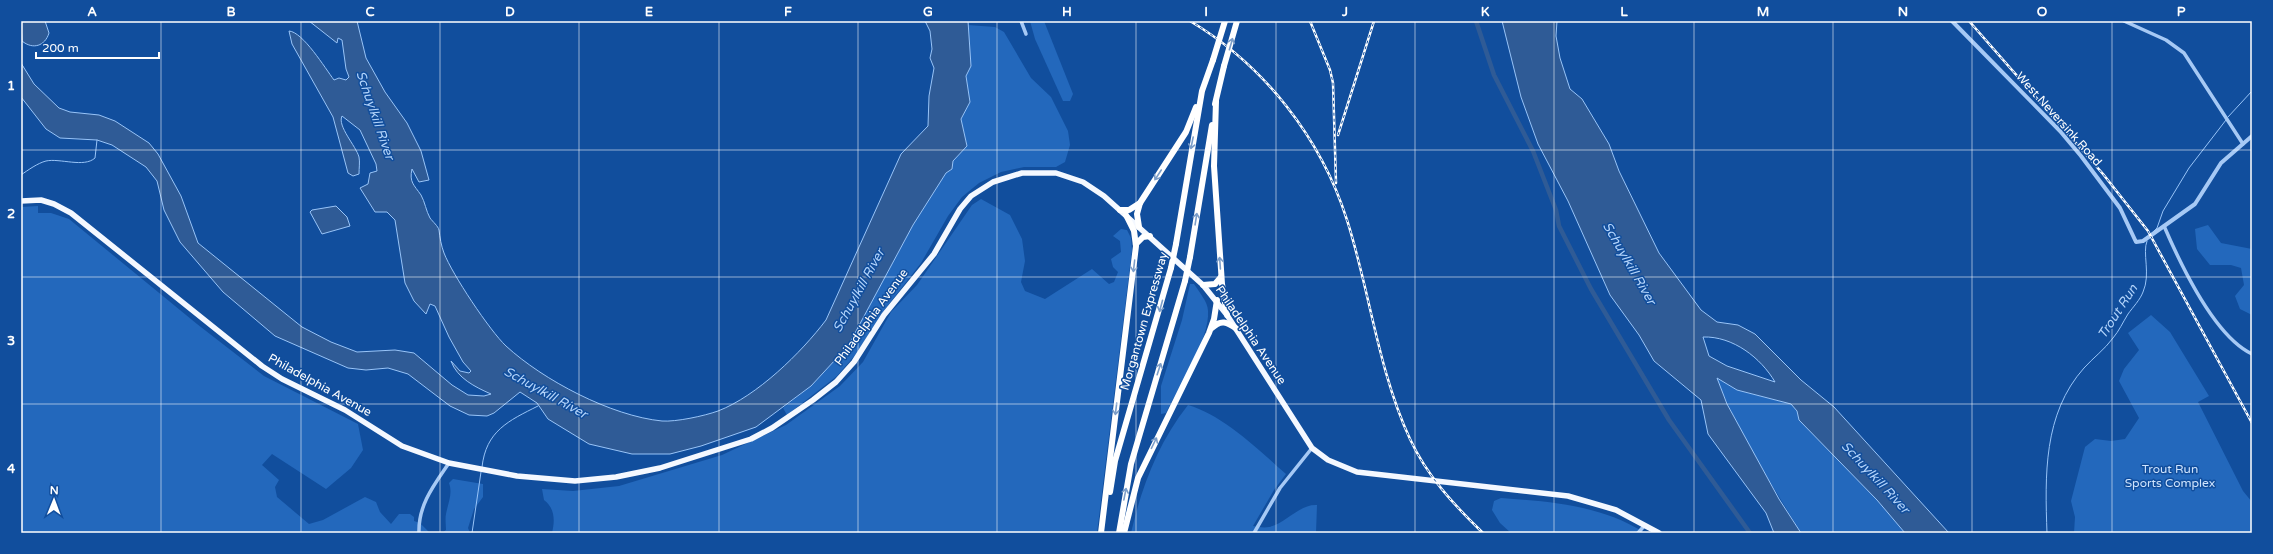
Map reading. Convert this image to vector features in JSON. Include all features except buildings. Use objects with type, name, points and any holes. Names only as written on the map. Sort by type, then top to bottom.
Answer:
[{"type":"highway","name":"Morgantown Expressway","points":[[1105,533],[1115,460],[1171,268],[1202,91],[1224,21]]},
{"type":"highway","points":[[1119,533],[1131,464],[1185,281],[1216,101],[1237,21]]},
{"type":"highway","points":[[1139,227],[1137,214],[1140,203],[1186,132],[1202,91]]},
{"type":"highway","points":[[1216,101],[1214,166],[1221,277],[1227,315]]},
{"type":"highway","points":[[1120,210],[1129,210],[1140,203]]},
{"type":"highway","points":[[1101,533],[1136,244],[1134,231],[1126,215]]},
{"type":"highway","points":[[1136,244],[1143,237],[1150,236]]},
{"type":"highway","points":[[1203,285],[1215,284],[1221,277]]},
{"type":"highway","points":[[1124,533],[1138,478],[1210,329],[1215,314],[1217,300]]},
{"type":"highway","points":[[1210,329],[1222,322],[1229,323],[1237,329]]},
{"type":"main road","name":"Philadelphia Avenue","points":[[21,201],[41,200],[66,210],[101,235],[268,370],[345,410],[402,446],[449,463],[474,469],[575,481],[616,478],[700,457],[751,438],[772,428],[813,400],[845,372],[860,354],[884,315],[934,254],[965,202],[976,192],[993,182],[1032,172],[1069,176],[1096,190],[1126,215],[1203,285],[1217,300],[1312,448],[1328,460],[1356,472],[1568,496],[1616,510],[1644,529],[1659,533]]},
{"type":"street","points":[[1021,21],[1026,34]]},
{"type":"street","name":"West Neversink Road","points":[[1952,21],[2060,131],[2081,156],[2120,208],[2136,242],[2143,241],[2164,226]]},
{"type":"street","points":[[2124,21],[2166,40],[2184,54],[2243,144]]},
{"type":"street","points":[[2252,136],[2221,163],[2195,204],[2164,226],[2183,267],[2209,310],[2234,342],[2252,354]]},
{"type":"street","points":[[1254,533],[1280,488],[1312,448]]},
{"type":"street","points":[[419,533],[420,517],[424,502],[449,463]]},
{"type":"street","points":[[1638,533],[1644,529]]},
{"type":"green space","points":[[1030,21],[1044,21],[1073,94],[1070,101],[1063,101],[1035,39]]},
{"type":"green space","points":[[968,25],[995,27],[1004,32],[1031,78],[1051,97],[1068,131],[1070,145],[1065,162],[1056,167],[1024,167],[1001,172],[979,183],[962,197],[948,216],[921,263],[882,313],[856,354],[837,376],[787,415],[783,408],[811,386],[848,346],[913,225],[946,173],[952,169],[953,161],[967,146],[961,119],[970,102],[966,76],[969,41]]},
{"type":"green space","points":[[981,199],[1010,215],[1022,239],[1025,261],[1021,282],[1025,291],[1045,299],[1092,269],[1109,284],[1114,282],[1118,272],[1113,267],[1111,259],[1121,252],[1120,241],[1113,236],[1121,229],[1127,230],[1131,238],[1132,250],[1097,533],[552,533],[554,524],[553,515],[548,503],[544,500],[542,489],[573,491],[619,486],[722,455],[786,425],[840,386],[863,362],[891,312],[917,285],[972,205]]},
{"type":"green space","points":[[38,206],[38,213],[51,213],[69,219],[197,324],[264,376],[358,424],[363,450],[351,468],[326,489],[272,454],[262,465],[279,480],[275,487],[277,497],[309,524],[323,520],[365,497],[376,502],[380,512],[391,524],[399,514],[410,514],[414,517],[414,521],[420,523],[430,533],[21,533],[21,207]]},
{"type":"green space","points":[[2208,225],[2221,243],[2252,249],[2252,315],[2240,309],[2235,296],[2244,285],[2241,268],[2231,265],[2210,265],[2197,249],[2195,229]]},
{"type":"green space","points":[[1190,284],[1194,284],[1207,304],[1207,322],[1199,349],[1192,363],[1166,413],[1161,414],[1161,386],[1182,320]]},
{"type":"green space","name":"Trout Run Sports Complex","points":[[2151,315],[2170,332],[2209,396],[2198,402],[2243,491],[2252,502],[2252,533],[2074,533],[2075,517],[2071,501],[2085,447],[2095,439],[2111,441],[2125,439],[2139,418],[2119,381],[2124,369],[2139,350],[2128,333]]},
{"type":"green space","points":[[1716,377],[1737,390],[1791,404],[1797,411],[1799,420],[1877,500],[1905,533],[1801,533],[1734,418]]},
{"type":"green space","points":[[1188,405],[1214,417],[1240,434],[1286,474],[1274,490],[1253,526],[1269,527],[1282,522],[1304,507],[1317,505],[1316,533],[1131,533],[1140,499],[1152,466],[1168,434]]},
{"type":"green space","points":[[453,479],[483,484],[483,497],[474,509],[468,528],[470,533],[442,533],[446,530],[446,516],[450,495],[449,483]]},
{"type":"green space","points":[[1501,498],[1576,506],[1611,516],[1645,533],[1511,533],[1500,523],[1492,510],[1494,501]]},
{"type":"water","points":[[23,21],[45,21],[49,33],[42,44],[34,46],[26,44],[22,41],[21,24]]},
{"type":"water","name":"Schuylkill River","points":[[309,21],[357,21],[366,58],[385,92],[407,123],[421,151],[429,180],[419,182],[412,169],[411,177],[414,186],[421,195],[430,218],[438,228],[441,244],[448,262],[481,316],[499,339],[521,359],[558,383],[600,404],[642,418],[662,421],[682,420],[712,413],[733,404],[748,395],[777,372],[804,346],[826,320],[901,154],[928,126],[929,96],[934,68],[930,58],[932,49],[930,31],[925,21],[968,21],[971,66],[966,76],[970,102],[961,119],[967,146],[953,161],[952,169],[946,173],[913,225],[848,346],[811,386],[756,427],[701,446],[670,454],[632,454],[589,444],[548,419],[537,403],[520,392],[494,413],[487,416],[469,415],[450,406],[408,374],[388,368],[366,370],[348,368],[275,336],[223,292],[180,242],[164,210],[157,181],[146,167],[112,145],[97,140],[60,138],[46,129],[21,97],[21,63],[34,84],[59,108],[70,112],[99,115],[115,121],[149,143],[158,154],[181,196],[198,243],[302,327],[331,342],[357,352],[395,350],[414,353],[452,385],[468,395],[484,396],[491,394],[467,381],[454,367],[451,361],[460,371],[469,373],[471,371],[463,362],[449,337],[435,306],[430,304],[426,314],[414,301],[405,283],[395,220],[387,212],[375,212],[360,188],[368,184],[370,173],[377,171],[376,164],[360,130],[342,116],[341,120],[344,130],[359,157],[359,174],[353,176],[348,173],[333,117],[292,44],[289,31],[301,37],[334,80],[339,78],[346,80],[349,77],[346,69],[342,40],[338,38],[337,43]]},
{"type":"water","name":"Schuylkill River","points":[[1502,21],[1557,21],[1556,36],[1560,58],[1570,89],[1582,99],[1609,144],[1619,171],[1659,253],[1701,310],[1717,322],[1738,325],[1755,334],[1801,380],[1834,407],[1949,533],[1905,533],[1877,500],[1799,420],[1797,411],[1791,404],[1737,390],[1717,378],[1727,404],[1779,499],[1801,533],[1774,533],[1766,513],[1708,434],[1701,400],[1654,361],[1639,335],[1610,295],[1568,201],[1538,144],[1521,97]],"holes":[[[1703,337],[1725,340],[1745,350],[1762,365],[1775,382],[1727,366],[1709,356]]]},
{"type":"water","points":[[336,206],[347,217],[350,226],[322,234],[310,212],[312,210]]},
{"type":"waterway","points":[[1476,21],[1494,75],[1533,151],[1556,210],[1559,226],[1591,289],[1669,420],[1750,533]]},
{"type":"waterway","name":"Trout Run","points":[[2228,117],[2252,91]]},
{"type":"waterway","name":"Trout Run","points":[[2153,232],[2157,228],[2163,211],[2189,168],[2226,120]]},
{"type":"waterway","points":[[21,175],[36,165],[46,161],[52,160],[78,163],[90,161],[95,158],[97,140]]},
{"type":"waterway","name":"Trout Run","points":[[2047,533],[2047,468],[2049,446],[2054,425],[2061,405],[2071,386],[2084,368],[2115,335],[2142,295],[2146,278],[2145,252],[2147,241]]},
{"type":"waterway","points":[[482,467],[488,444],[500,429],[508,422],[538,406]]},
{"type":"waterway","points":[[472,533],[481,472]]},
{"type":"railway","points":[[1190,21],[1217,39],[1242,59],[1265,82],[1286,106],[1322,160],[1336,190],[1347,220],[1390,386],[1410,439],[1433,478],[1462,512],[1483,533]]},
{"type":"railway","points":[[1310,21],[1330,70],[1333,83],[1336,183]]},
{"type":"railway","points":[[1338,135],[1374,21]]},
{"type":"railway","points":[[1969,21],[2103,174],[2148,231],[2252,423]]}]
